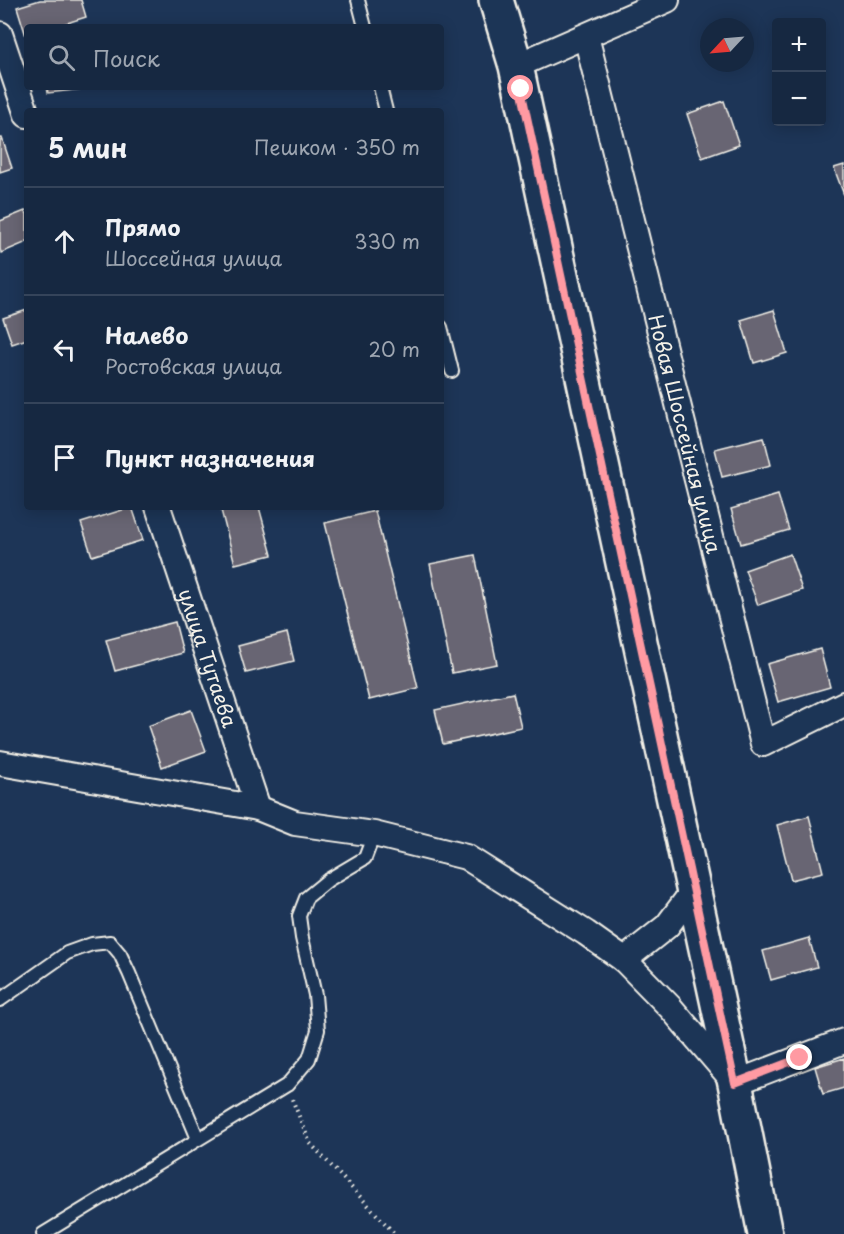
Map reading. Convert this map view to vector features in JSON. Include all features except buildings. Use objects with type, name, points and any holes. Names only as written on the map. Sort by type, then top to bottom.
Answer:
[{"type":"main road","points":[[496,0],[516,66],[694,890],[765,1234]]},
{"type":"street","points":[[516,66],[586,36],[638,6],[667,0]]},
{"type":"street","points":[[0,34],[25,108]]},
{"type":"street","name":"Новая Шоссейная улица","points":[[586,36],[763,744],[844,704]]},
{"type":"street","name":"улица Тутаева","points":[[159,510],[258,808]]},
{"type":"street","points":[[0,763],[258,808],[295,823],[374,834],[466,857],[586,933],[624,960],[670,1007],[735,1083],[844,1041]]},
{"type":"street","points":[[624,960],[668,926],[694,890]]},
{"type":"lane","points":[[358,0],[364,24]]},
{"type":"lane","points":[[381,90],[385,108]]},
{"type":"lane","points":[[444,339],[452,371]]},
{"type":"lane","points":[[43,1234],[287,1084],[309,1059],[318,1030],[315,995],[299,916],[306,898],[328,880],[365,858],[374,834]]},
{"type":"lane","points":[[0,1000],[67,954],[92,944],[110,942],[120,954],[129,973],[198,1139]]},
{"type":"path","points":[[287,1084],[310,1143],[395,1234]]},
{"type":"route","points":[[521,89],[735,1083],[800,1058]]}]
